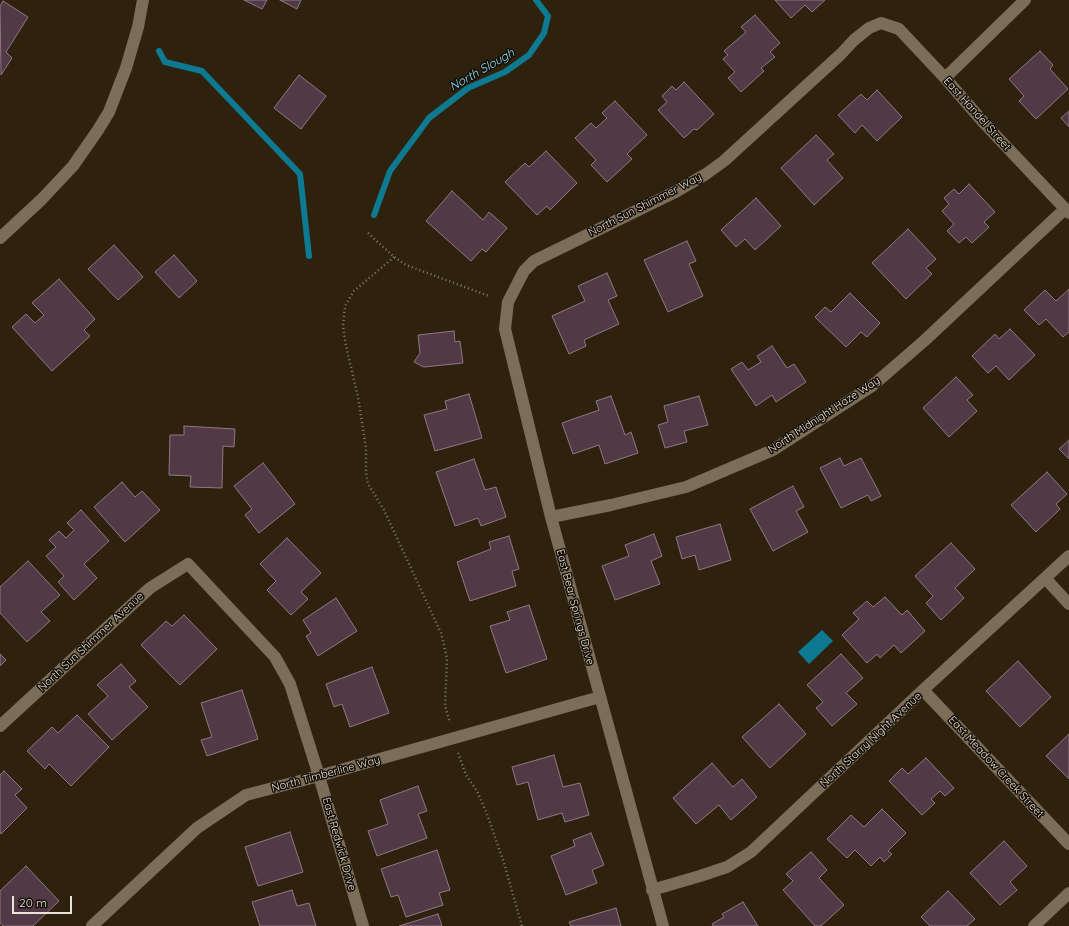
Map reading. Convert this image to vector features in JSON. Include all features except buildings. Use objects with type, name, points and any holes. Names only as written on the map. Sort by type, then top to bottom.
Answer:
[{"type":"street","points":[[0,238],[41,200],[73,166],[109,112],[126,68],[138,27],[143,0]]},
{"type":"street","points":[[945,78],[1025,0]]},
{"type":"street","name":"East Handel Street","points":[[881,23],[899,29],[945,78],[984,123],[1067,211]]},
{"type":"street","name":"North Sun Shimmer Way","points":[[515,287],[524,271],[534,261],[677,191],[712,170],[742,145],[841,54],[854,40],[869,28],[881,23]]},
{"type":"street","name":"North Midnight Haze Way","points":[[551,517],[612,505],[686,487],[773,450],[872,386],[924,341],[1067,211]]},
{"type":"street","name":"East Bear Springs Drive","points":[[515,287],[508,302],[505,330],[551,517],[663,926]]},
{"type":"street","name":"North Starry Night Avenue","points":[[652,890],[727,867],[751,852],[923,690],[1069,556]]},
{"type":"street","name":"North Sun Shimmer Avenue","points":[[0,726],[150,588],[188,564]]},
{"type":"street","name":"East Redwick Drive","points":[[188,564],[275,656],[290,684],[363,926]]},
{"type":"street","points":[[1045,578],[1069,604]]},
{"type":"street","name":"East Meadow Creek Street","points":[[923,690],[1069,844]]},
{"type":"street","name":"North Timberline Way","points":[[92,926],[197,828],[246,795],[600,697]]},
{"type":"street","points":[[1034,926],[1069,894]]},
{"type":"path","points":[[368,232],[394,258],[412,267],[489,296]]},
{"type":"path","points":[[394,258],[354,291],[344,306],[343,326],[358,397],[366,448],[366,472],[368,484],[384,510],[441,633],[447,658],[445,706],[449,721]]},
{"type":"path","points":[[458,751],[466,775],[477,791],[487,814],[504,863],[522,926]]},
{"type":"water","points":[[822,630],[833,641],[809,664],[798,652]]},
{"type":"waterway","name":"North Slough","points":[[374,215],[390,171],[429,118],[468,88],[505,72],[529,55],[544,33],[548,16],[536,0]]},
{"type":"waterway","name":"North Slough","points":[[159,51],[165,62],[202,71],[300,174],[309,256]]}]
